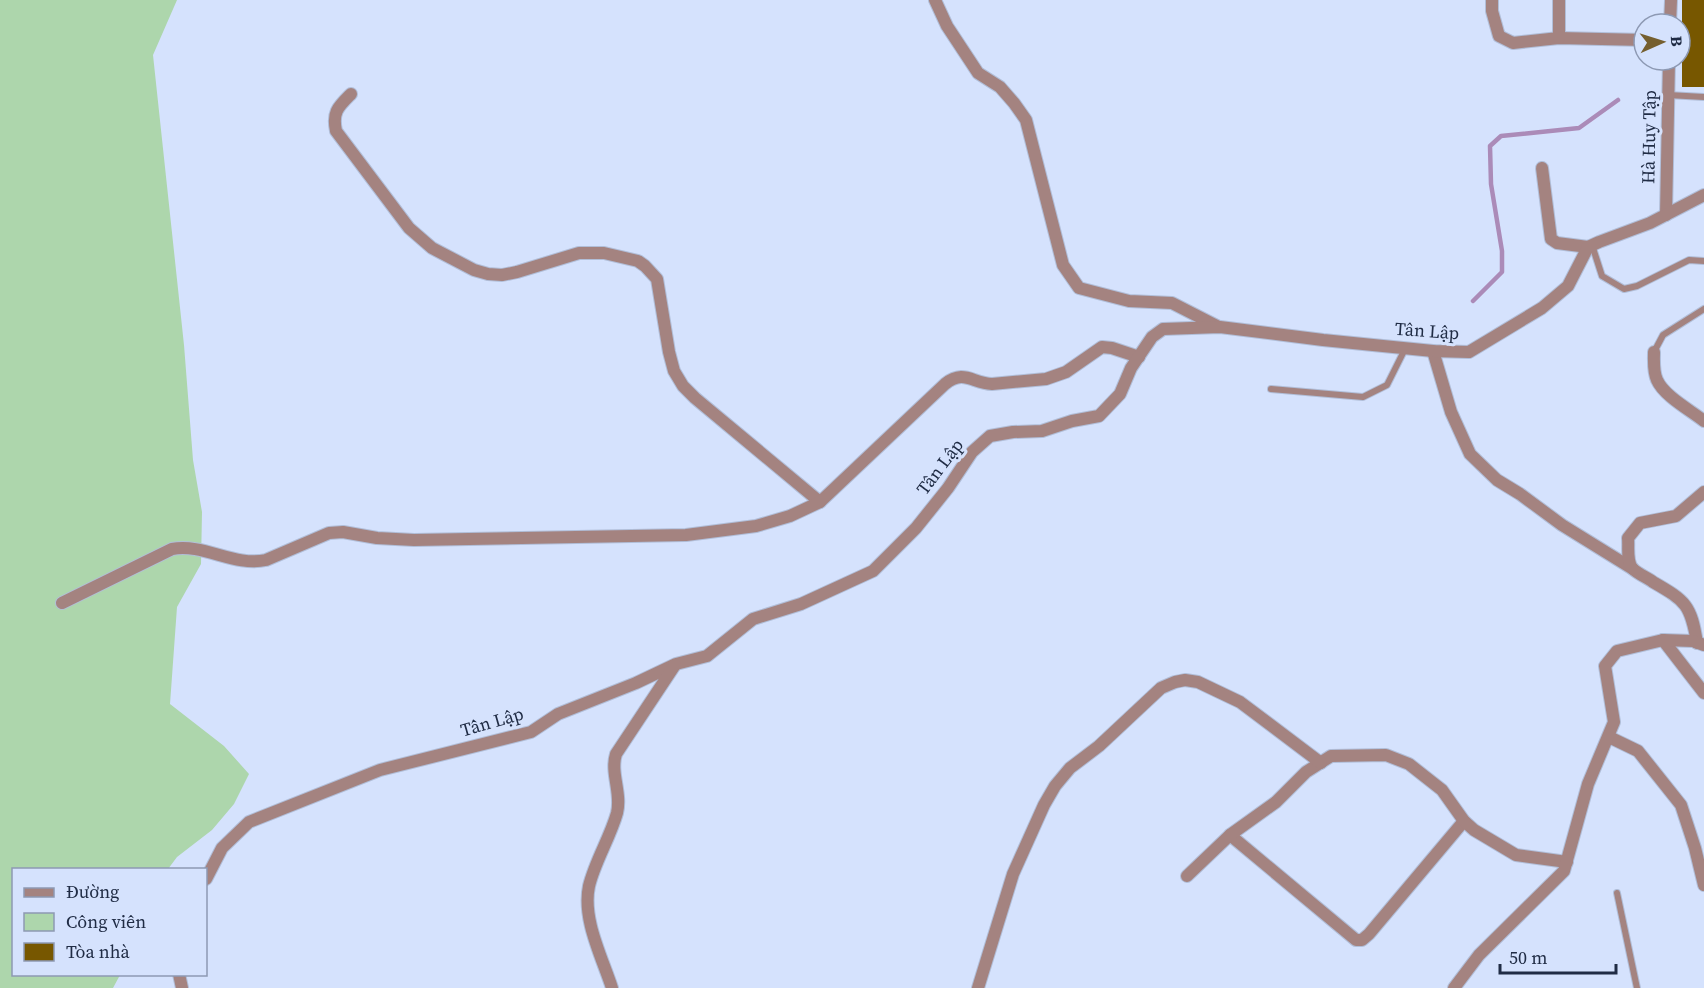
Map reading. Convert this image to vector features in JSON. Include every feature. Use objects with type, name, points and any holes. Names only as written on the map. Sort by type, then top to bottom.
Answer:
[{"type":"street","points":[[935,0],[947,26],[978,73],[1000,87],[1026,120],[1062,265],[1079,288],[1129,301],[1172,303],[1220,327]]},
{"type":"street","points":[[1492,0],[1492,11],[1499,36],[1513,43],[1559,38],[1632,40]]},
{"type":"street","points":[[1559,0],[1559,38]]},
{"type":"street","name":"Hà Huy Tập","points":[[1666,215],[1669,72]]},
{"type":"street","points":[[351,94],[337,109],[334,116],[336,131],[409,228],[420,239],[432,248],[474,270],[488,274],[517,272],[579,253],[603,253],[638,261],[657,279],[669,352],[674,371],[683,386],[695,399],[820,502]]},
{"type":"street","points":[[1542,168],[1551,239],[1557,243],[1590,246],[1650,224],[1704,195]]},
{"type":"street","name":"Tân Lập","points":[[207,877],[222,848],[249,822],[380,770],[531,732],[558,714],[636,683],[676,664],[707,656],[753,619],[801,604],[873,571],[916,528],[948,488],[972,452],[990,436],[1042,431],[1072,421],[1099,416],[1120,394],[1131,368],[1152,337],[1163,329],[1220,327],[1406,349],[1469,352],[1542,308],[1568,286],[1590,246]]},
{"type":"street","points":[[62,603],[172,549],[182,547],[199,549],[247,562],[257,562],[336,531],[377,538],[414,540],[686,535],[756,526],[790,516],[820,502],[945,384],[956,377],[986,384],[1046,379],[1072,368],[1102,346],[1139,357]]},
{"type":"street","points":[[1433,351],[1451,412],[1470,454],[1497,480],[1562,525],[1666,589],[1685,604],[1693,618],[1700,644],[1663,640],[1617,651],[1605,666],[1614,722],[1588,784],[1564,871],[1479,955],[1454,988]]},
{"type":"street","points":[[1654,352],[1656,379],[1663,390],[1704,421]]},
{"type":"street","points":[[1633,569],[1629,561],[1628,538],[1640,523],[1676,516],[1704,492]]},
{"type":"street","points":[[1663,640],[1704,693]]},
{"type":"street","points":[[612,988],[588,918],[589,885],[617,813],[616,754],[676,664]]},
{"type":"street","points":[[978,988],[1013,874],[1044,804],[1070,768],[1099,746],[1161,688],[1185,680],[1198,682],[1240,702],[1321,763]]},
{"type":"street","points":[[1609,737],[1638,751],[1681,805],[1704,885]]},
{"type":"street","points":[[1187,876],[1230,834],[1276,802],[1306,772],[1331,756],[1386,754],[1409,764],[1442,790],[1464,821],[1474,830],[1516,855],[1567,862]]},
{"type":"street","points":[[1230,834],[1356,940],[1362,940],[1464,821]]},
{"type":"lane","points":[[1668,95],[1704,97]]},
{"type":"lane","points":[[1590,246],[1602,276],[1624,289],[1637,286],[1689,260],[1704,261]]},
{"type":"lane","points":[[1654,352],[1663,335],[1704,309]]},
{"type":"lane","points":[[1271,389],[1363,397],[1387,385],[1406,349]]},
{"type":"lane","points":[[1617,893],[1637,988]]},
{"type":"green space","points":[[0,0],[177,0],[153,55],[184,345],[193,460],[202,512],[201,564],[177,607],[170,704],[224,746],[249,774],[234,804],[212,830],[177,857],[169,868],[12,868],[12,976],[119,976],[113,988],[0,988]]},
{"type":"building","points":[[1682,0],[1704,0],[1704,87],[1682,87],[1682,72],[1692,72],[1692,12],[1682,12]]},
{"type":"waterway","points":[[1473,301],[1502,272],[1502,251],[1491,184],[1490,146],[1501,136],[1579,128],[1618,100]]}]
